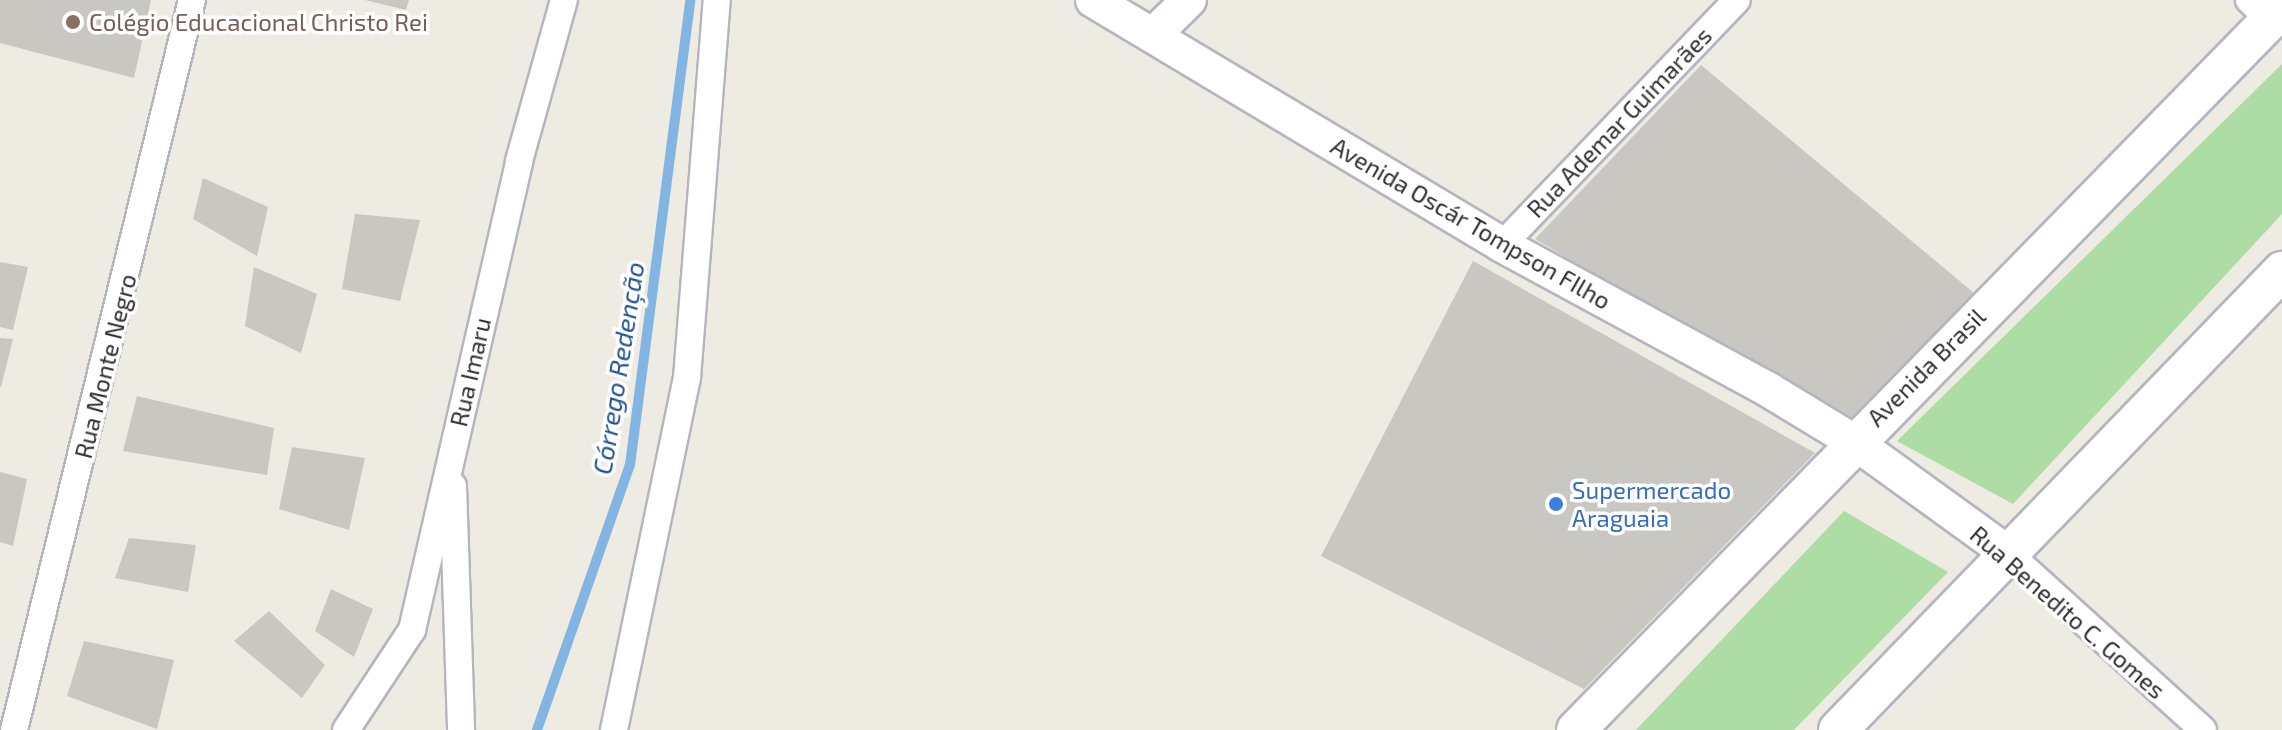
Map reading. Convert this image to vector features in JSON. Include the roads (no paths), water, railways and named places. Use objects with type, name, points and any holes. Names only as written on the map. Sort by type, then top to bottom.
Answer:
[{"type":"main road","name":"Avenida Brasil","points":[[1576,730],[2267,9]]},
{"type":"main road","points":[[1838,730],[2282,271]]},
{"type":"street","name":"Rua Monte Negro","points":[[14,730],[10,698],[192,0]]},
{"type":"street","name":"Rua Imaru","points":[[346,730],[412,630],[519,161],[564,0]]},
{"type":"street","points":[[614,730],[687,378],[717,0]]},
{"type":"street","name":"Avenida Oscár Tompson FIlho","points":[[1093,0],[1502,245],[1853,441]]},
{"type":"street","points":[[1153,35],[1189,0]]},
{"type":"street","name":"Rua Ademar Guimarães","points":[[1502,245],[1737,0]]},
{"type":"street","name":"Rua Benedito C. Gomes","points":[[1853,441],[2008,553],[2203,730]]},
{"type":"street","points":[[452,450],[461,730]]},
{"type":"waterway","name":"Córrego Redenção","points":[[537,730],[630,465],[690,0]]},
{"type":"place","name":"Colégio Educacional Christo Rei","points":[[73,22]]},
{"type":"place","name":"Supermercado Araguaia","points":[[1556,504]]}]
